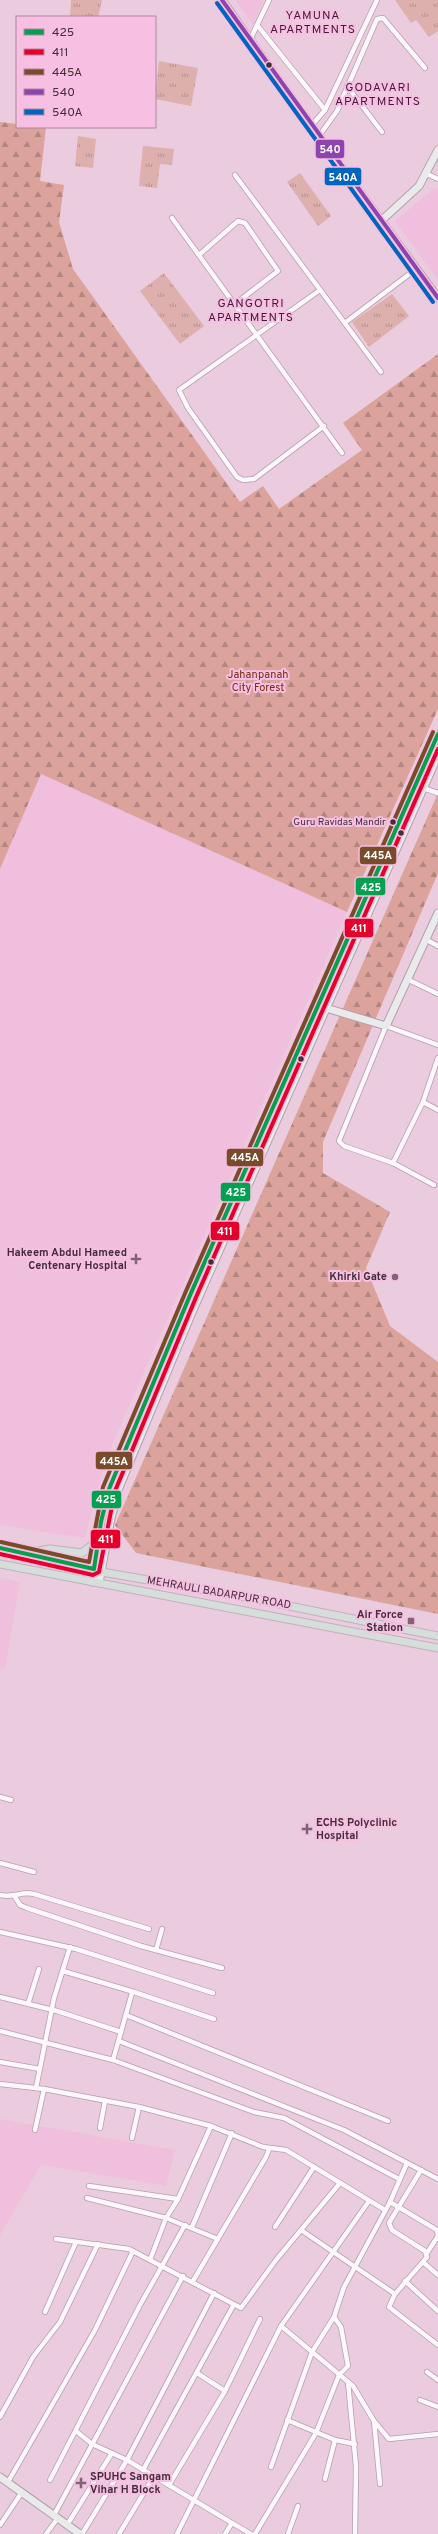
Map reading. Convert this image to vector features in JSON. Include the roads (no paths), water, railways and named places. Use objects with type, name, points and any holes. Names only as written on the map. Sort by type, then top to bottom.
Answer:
[{"type":"main road","points":[[222,0],[311,126],[382,220],[438,298]]},
{"type":"main road","points":[[382,220],[408,199],[427,174],[438,150]]},
{"type":"main road","points":[[96,1582],[94,1569],[98,1536],[109,1489],[191,1293],[438,734]]},
{"type":"main road","points":[[96,1582],[102,1572],[118,1490],[193,1310],[438,755]]},
{"type":"main road","points":[[326,1008],[386,1026],[409,980],[436,921],[438,913]]},
{"type":"main road","points":[[24,1553],[50,1549],[82,1553],[92,1545],[98,1536]]},
{"type":"main road","name":"MEHRAULI BADARPUR ROAD","points":[[0,1548],[102,1572],[244,1597],[438,1636]]},
{"type":"main road","name":"MEHRAULI BADARPUR ROAD","points":[[0,1564],[438,1648]]},
{"type":"main road","points":[[0,2477],[81,2534]]},
{"type":"street","points":[[250,40],[269,0]]},
{"type":"street","points":[[311,126],[325,110],[377,0]]},
{"type":"street","points":[[319,136],[333,119],[374,22],[380,17],[383,18],[425,68]]},
{"type":"street","points":[[257,25],[325,110]]},
{"type":"street","points":[[347,86],[382,132]]},
{"type":"street","points":[[427,174],[438,179]]},
{"type":"street","points":[[235,175],[320,290],[346,322],[381,372]]},
{"type":"street","points":[[172,218],[324,426],[342,453]]},
{"type":"street","points":[[199,255],[238,221],[245,223],[278,271],[235,304]]},
{"type":"street","points":[[346,322],[416,269]]},
{"type":"street","points":[[320,290],[179,390],[188,408],[238,477],[243,480],[254,479],[324,426]]},
{"type":"street","points":[[424,788],[438,793]]},
{"type":"street","points":[[427,940],[438,946]]},
{"type":"street","points":[[409,980],[438,994]]},
{"type":"street","points":[[434,1186],[392,1163],[344,1146],[339,1141],[386,1026],[438,1045]]},
{"type":"street","points":[[392,1163],[423,1102],[438,1058]]},
{"type":"street","points":[[423,1102],[438,1110]]},
{"type":"street","points":[[0,1797],[12,1800]]},
{"type":"street","points":[[0,1863],[34,1872]]},
{"type":"street","points":[[0,1895],[15,1897],[22,1893],[34,1894],[149,1929]]},
{"type":"street","points":[[15,1897],[21,1906],[156,1950],[222,1968]]},
{"type":"street","points":[[156,1950],[162,1929]]},
{"type":"street","points":[[0,1932],[70,1947],[213,1993]]},
{"type":"street","points":[[36,2088],[52,2010],[70,1947]]},
{"type":"street","points":[[28,2004],[39,1969]]},
{"type":"street","points":[[63,1971],[214,2019]]},
{"type":"street","points":[[113,2060],[132,1992]]},
{"type":"street","points":[[0,1997],[52,2010],[121,2032]]},
{"type":"street","points":[[126,2015],[388,2121]]},
{"type":"street","points":[[0,2031],[113,2060],[254,2112],[290,2120],[399,2179]]},
{"type":"street","points":[[119,2041],[285,2105],[344,2130],[438,2179]]},
{"type":"street","points":[[0,2062],[40,2069]]},
{"type":"street","points":[[0,2084],[44,2089],[139,2107],[211,2126],[269,2148],[286,2150],[385,2210]]},
{"type":"street","points":[[35,2130],[44,2089]]},
{"type":"street","points":[[100,2128],[105,2101]]},
{"type":"street","points":[[132,2138],[139,2107]]},
{"type":"street","points":[[150,2260],[166,2218],[178,2199],[211,2126]]},
{"type":"street","points":[[192,2227],[232,2133]]},
{"type":"street","points":[[193,2281],[269,2148]]},
{"type":"street","points":[[271,2466],[312,2352],[334,2317],[344,2287],[390,2202],[407,2163]]},
{"type":"street","points":[[275,2226],[314,2167]]},
{"type":"street","points":[[389,2227],[390,2220],[421,2170]]},
{"type":"street","points":[[56,2239],[125,2248],[193,2281],[233,2306],[242,2307],[276,2260],[340,2183]]},
{"type":"street","points":[[89,2186],[178,2199]]},
{"type":"street","points":[[87,2198],[166,2218],[218,2238]]},
{"type":"street","points":[[177,2534],[195,2502],[281,2326],[369,2201]]},
{"type":"street","points":[[390,2202],[437,2230],[438,2236],[427,2253],[424,2263],[405,2281],[389,2304],[390,2308],[438,2345]]},
{"type":"street","points":[[379,2220],[427,2253]]},
{"type":"street","points":[[50,2480],[162,2265],[185,2225]]},
{"type":"street","points":[[301,2230],[354,2268],[395,2294]]},
{"type":"street","points":[[45,2312],[76,2242]]},
{"type":"street","points":[[0,2417],[33,2357],[60,2322],[98,2244]]},
{"type":"street","points":[[8,2482],[95,2330],[133,2251]]},
{"type":"street","points":[[424,2263],[438,2275]]},
{"type":"street","points":[[46,2534],[92,2444],[183,2276]]},
{"type":"street","points":[[405,2281],[438,2311]]},
{"type":"street","points":[[81,2534],[127,2460],[214,2293]]},
{"type":"street","points":[[144,2470],[233,2306]]},
{"type":"street","points":[[255,2534],[316,2433],[339,2375],[347,2369],[348,2363],[341,2327],[334,2317]]},
{"type":"street","points":[[169,2485],[225,2391],[260,2319]]},
{"type":"street","points":[[281,2326],[348,2382],[356,2391],[374,2421],[390,2440],[438,2434]]},
{"type":"street","points":[[427,2372],[438,2380]]},
{"type":"street","points":[[197,2373],[225,2391]]},
{"type":"street","points":[[348,2382],[355,2444],[355,2534]]},
{"type":"street","points":[[420,2400],[438,2407]]},
{"type":"street","points":[[287,2420],[335,2440],[355,2444]]},
{"type":"street","points":[[374,2421],[380,2484]]},
{"type":"street","points":[[76,2431],[92,2444],[127,2460],[195,2502],[252,2534]]},
{"type":"street","points":[[325,2479],[335,2440]]},
{"type":"street","points":[[67,2525],[112,2453]]},
{"type":"street","points":[[120,2534],[154,2476]]},
{"type":"street","points":[[0,2525],[22,2492]]},
{"type":"street","points":[[288,2534],[298,2506]]},
{"type":"street","points":[[225,2534],[232,2523]]},
{"type":"place","name":"Guru Ravidas Mandir","points":[[393,822]]},
{"type":"place","name":"Hakeem Abdul Hameed Centenary Hospital","points":[[136,1259]]},
{"type":"place","name":"Khirki Gate","points":[[395,1277]]},
{"type":"place","name":"Air Force Station","points":[[411,1621]]},
{"type":"place","name":"ECHS Polyclinic Hospital","points":[[307,1829]]},
{"type":"place","name":"SPUHC Sangam Vihar H Block","points":[[81,2483]]},
{"type":"district","name":"YAMUNA APARTMENTS","points":[[313,23]]},
{"type":"district","name":"GODAVARI APARTMENTS","points":[[378,95]]},
{"type":"district","name":"GANGOTRI APARTMENTS","points":[[251,311]]},
{"type":"park label","name":"Jahanpanah City Forest","points":[[258,681]]}]
